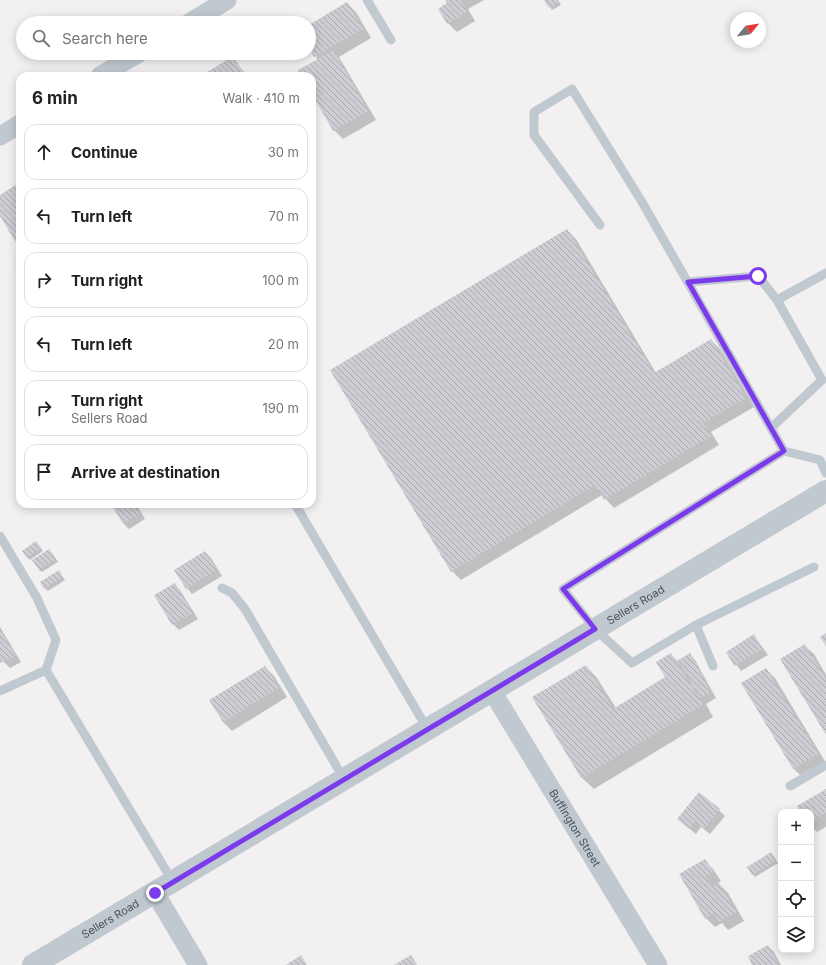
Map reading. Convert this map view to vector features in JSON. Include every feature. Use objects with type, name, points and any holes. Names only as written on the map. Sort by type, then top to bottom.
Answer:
[{"type":"street","points":[[201,16],[228,0]]},
{"type":"street","points":[[107,72],[127,60]]},
{"type":"street","points":[[0,136],[16,126]]},
{"type":"street","name":"Sellers Road","points":[[33,965],[826,491]]},
{"type":"street","name":"Buffington Street","points":[[492,691],[658,965]]},
{"type":"street","points":[[155,893],[198,965]]},
{"type":"lane","points":[[367,0],[391,40]]},
{"type":"lane","points":[[600,225],[534,135],[534,112],[572,89],[642,202],[784,451]]},
{"type":"lane","points":[[777,300],[826,273]]},
{"type":"lane","points":[[688,282],[758,276],[777,300],[822,380],[771,428]]},
{"type":"lane","points":[[814,567],[696,625],[632,663],[595,629],[563,589],[784,451],[820,460],[826,473]]},
{"type":"lane","points":[[297,508],[428,730]]},
{"type":"lane","points":[[0,536],[37,598],[56,640],[46,670],[0,691]]},
{"type":"lane","points":[[222,588],[232,593],[245,609],[344,779]]},
{"type":"lane","points":[[696,625],[713,666]]},
{"type":"lane","points":[[46,670],[173,882]]},
{"type":"lane","points":[[790,786],[826,765]]},
{"type":"building","points":[[445,0],[460,0],[467,12],[447,24],[438,9],[447,3]]},
{"type":"building","points":[[544,0],[558,0],[559,2],[549,8]]},
{"type":"building","points":[[347,2],[363,29],[316,56],[316,21]]},
{"type":"building","points":[[334,50],[368,111],[333,131],[316,101],[316,72],[299,72],[298,70]]},
{"type":"building","points":[[227,60],[235,60],[243,72],[207,72]]},
{"type":"building","points":[[16,185],[16,242],[0,216],[0,195]]},
{"type":"building","points":[[567,229],[654,373],[711,339],[746,398],[703,423],[711,436],[604,500],[595,485],[451,572],[330,370]]},
{"type":"building","points":[[113,508],[137,508],[140,513],[123,524]]},
{"type":"building","points":[[36,541],[41,548],[27,558],[22,551]]},
{"type":"building","points":[[49,549],[56,559],[39,570],[32,560]]},
{"type":"building","points":[[205,551],[217,570],[186,589],[174,570]]},
{"type":"building","points":[[59,570],[63,577],[44,589],[40,582]]},
{"type":"building","points":[[175,583],[193,613],[172,625],[154,595]]},
{"type":"building","points":[[0,629],[16,656],[3,663],[0,658]]},
{"type":"building","points":[[826,633],[826,646],[820,637]]},
{"type":"building","points":[[754,634],[763,649],[734,666],[726,652]]},
{"type":"building","points":[[805,644],[826,679],[826,735],[780,659]]},
{"type":"building","points":[[671,653],[703,705],[581,778],[532,697],[586,665],[613,709],[665,677],[656,662]]},
{"type":"building","points":[[690,653],[711,692],[700,698],[678,660]]},
{"type":"building","points":[[265,666],[279,688],[223,722],[209,700]]},
{"type":"building","points":[[766,668],[818,754],[793,769],[741,683]]},
{"type":"building","points":[[826,789],[826,813],[814,820],[814,809],[798,809],[797,806]]},
{"type":"building","points":[[699,792],[720,809],[704,829],[695,822],[689,829],[677,819]]},
{"type":"building","points":[[771,852],[776,860],[752,875],[747,867]]},
{"type":"building","points":[[705,859],[713,872],[705,877],[711,887],[719,883],[736,912],[719,922],[714,913],[705,919],[679,874]]},
{"type":"building","points":[[768,945],[779,965],[752,965],[748,956]]},
{"type":"building","points":[[301,955],[307,965],[286,965]]},
{"type":"building","points":[[411,955],[417,965],[394,965]]},
{"type":"route","points":[[155,893],[595,629],[563,589],[784,451],[688,282],[758,276]]}]
